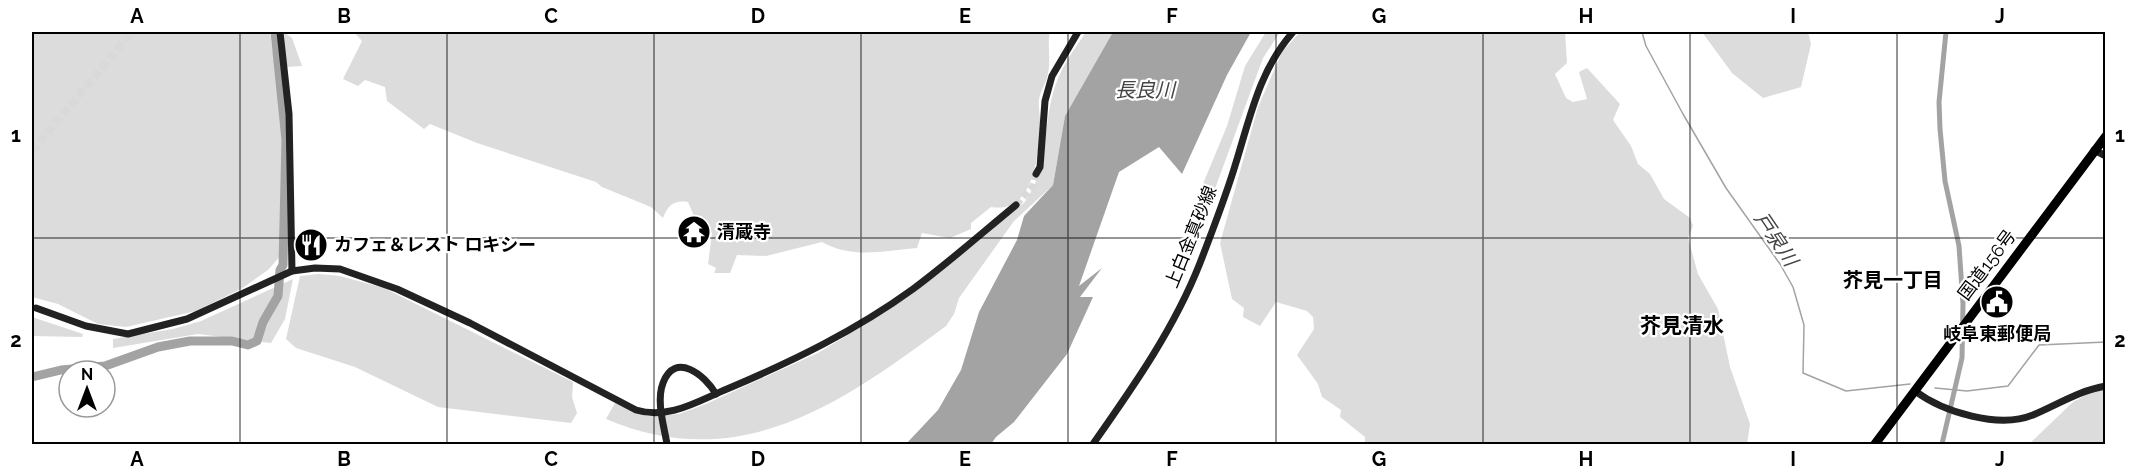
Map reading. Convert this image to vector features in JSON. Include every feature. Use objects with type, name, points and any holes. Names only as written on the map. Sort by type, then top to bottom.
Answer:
[{"type":"highway","name":"国道156号","points":[[1875,444],[2106,136]]},
{"type":"street","points":[[280,32],[289,114],[292,271]]},
{"type":"street","points":[[1036,174],[1040,167],[1045,101],[1052,76],[1078,32]]},
{"type":"street","name":"上白金真砂線","points":[[1093,444],[1152,359],[1198,267],[1226,196],[1263,76],[1274,54],[1293,32]]},
{"type":"street","points":[[2094,150],[2106,156]]},
{"type":"street","points":[[36,308],[86,326],[128,334],[187,320],[292,271],[315,268],[340,269],[397,289],[570,373],[576,379],[636,410],[649,414],[685,408],[807,353],[851,330],[914,288],[1016,206]]},
{"type":"street","points":[[667,444],[661,408],[663,382],[670,374],[678,369],[687,368],[705,377],[716,394]]},
{"type":"street","points":[[1915,391],[1923,398],[1974,417],[2007,421],[2030,417],[2081,393],[2106,386]]},
{"type":"shaded area","points":[[32,32],[270,32],[283,130],[282,254],[268,270],[241,289],[196,311],[126,327],[98,324],[58,304],[32,297]]},
{"type":"shaded area","points":[[284,32],[292,38],[302,66],[286,67]]},
{"type":"shaded area","points":[[354,32],[1050,32],[1049,68],[1039,100],[1040,128],[1035,168],[1031,182],[1016,202],[1005,207],[991,207],[971,223],[971,229],[950,238],[922,233],[917,248],[857,252],[845,251],[822,242],[766,256],[737,255],[730,273],[714,273],[716,268],[708,264],[712,233],[694,216],[688,202],[672,204],[663,218],[651,207],[602,187],[596,182],[477,143],[430,124],[424,129],[387,101],[385,87],[365,80],[358,86],[343,79],[362,41]]},
{"type":"shaded area","points":[[1086,32],[1113,32],[1065,116],[1053,185],[1014,221],[959,298],[954,314],[946,326],[868,381],[828,404],[787,423],[745,435],[701,439],[655,435],[606,419],[615,403],[648,416],[679,414],[818,353],[874,319],[1024,203],[1032,190],[1042,163],[1050,108],[1059,76]]},
{"type":"shaded area","points":[[1266,32],[1280,32],[1263,58],[1212,197],[1200,191],[1227,126],[1245,66]]},
{"type":"shaded area","points":[[1300,32],[1565,32],[1567,63],[1555,74],[1566,98],[1573,102],[1587,99],[1579,72],[1587,68],[1620,104],[1613,120],[1631,146],[1638,164],[1650,174],[1664,199],[1690,218],[1693,226],[1688,238],[1698,274],[1718,309],[1730,367],[1750,424],[1747,444],[1365,444],[1365,437],[1340,417],[1341,410],[1322,397],[1318,384],[1297,355],[1314,329],[1313,317],[1307,311],[1276,302],[1260,326],[1243,317],[1244,308],[1232,299],[1220,243],[1258,107],[1282,52]]},
{"type":"shaded area","points":[[1702,32],[1808,32],[1811,44],[1801,87],[1763,98],[1732,73]]},
{"type":"shaded area","points":[[319,274],[340,276],[384,288],[573,382],[572,397],[577,413],[571,423],[438,407],[355,367],[296,348],[286,339],[300,276]]},
{"type":"shaded area","points":[[293,279],[285,319],[271,343],[198,334],[113,348],[113,339],[173,329],[201,321]]},
{"type":"shaded area","points":[[32,317],[83,334],[82,337],[32,336]]},
{"type":"shaded area","points":[[2105,385],[2105,444],[2029,444],[2073,402]]},
{"type":"water","name":"長良川","points":[[1113,32],[1251,32],[1227,75],[1182,174],[1159,147],[1119,172],[1079,286],[1102,268],[1080,297],[1093,297],[1067,354],[1014,422],[991,444],[906,444],[938,410],[961,370],[979,312],[1017,240],[1024,216],[1053,185],[1065,116]]},
{"type":"waterway","points":[[32,377],[61,370],[105,366],[158,347],[190,341],[232,341],[248,345],[257,341],[263,322],[278,296],[280,270],[283,265],[286,140],[275,32]]},
{"type":"waterway","name":"戸泉川","points":[[1642,32],[1646,46],[1726,188],[1780,264],[1793,287],[1804,325],[1803,373],[1846,391],[1910,384]]},
{"type":"waterway","points":[[1942,444],[1962,358],[1963,304],[1959,246],[1945,181],[1940,129],[1939,102],[1946,32]]},
{"type":"waterway","name":"戸泉川","points":[[1935,388],[1967,391],[2008,386],[2039,345],[2106,342]]},
{"type":"tunnel","points":[[32,151],[132,32]]},
{"type":"tunnel","points":[[1016,205],[1033,186],[1036,174]]},
{"type":"place","name":"清蔵寺","points":[[694,232]]},
{"type":"place","name":"カフェ＆レスト ロキシー","points":[[311,245]]},
{"type":"place","name":"岐阜東郵便局","points":[[1997,302]]},
{"type":"district","name":"芥見一丁目","points":[[1893,280]]},
{"type":"district","name":"芥見清水","points":[[1682,326]]}]
